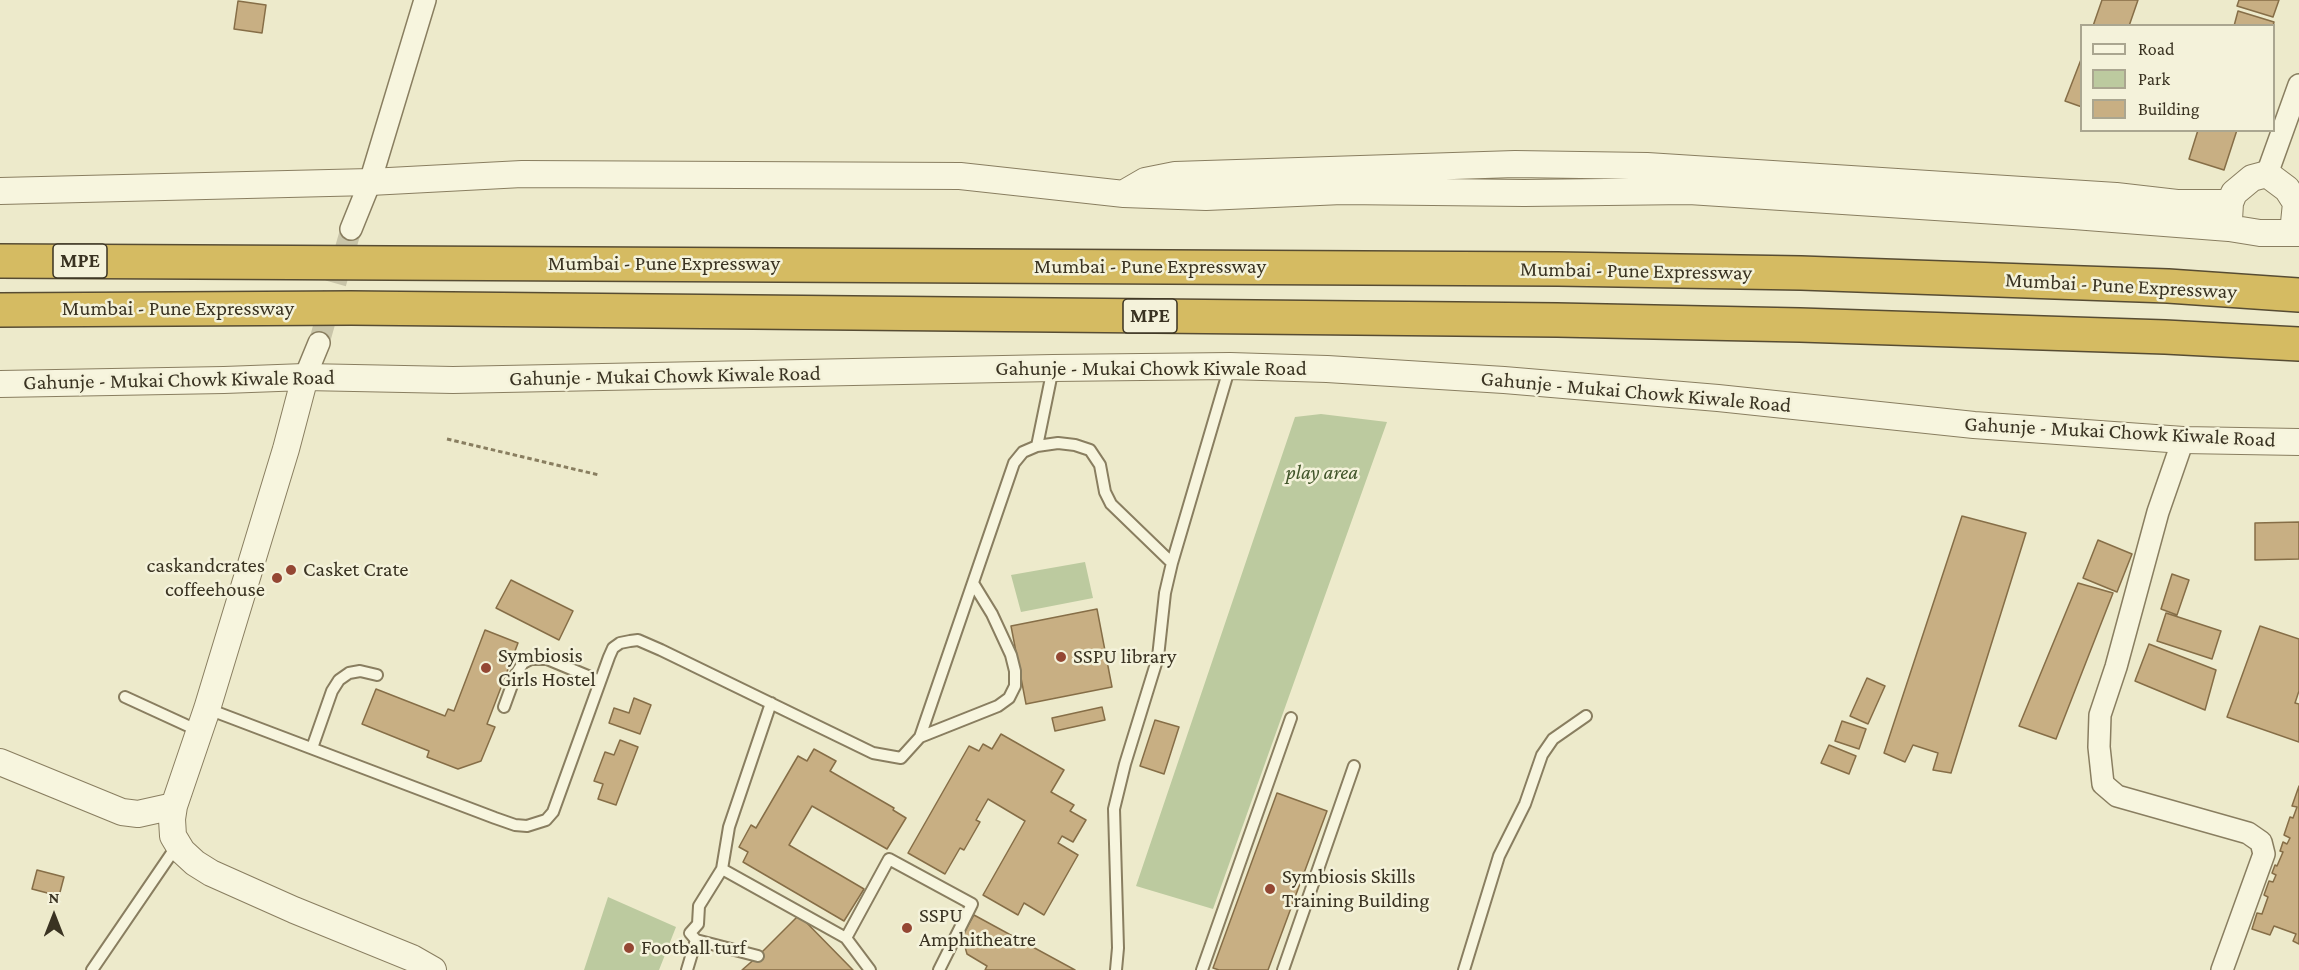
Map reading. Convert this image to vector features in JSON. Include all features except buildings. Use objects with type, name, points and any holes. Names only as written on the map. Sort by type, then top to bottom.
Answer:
[{"type":"highway","name":"Mumbai - Pune Expressway","points":[[0,261],[1569,269],[1801,273],[2144,285],[2299,295]]},
{"type":"highway","name":"Mumbai - Pune Expressway","points":[[0,310],[351,308],[1580,320],[1811,325],[2299,344]]},
{"type":"street","points":[[351,229],[370,182],[425,0]]},
{"type":"street","points":[[2266,174],[2299,85]]},
{"type":"street","points":[[1124,194],[1145,181],[1175,175],[1515,164],[1647,166],[2116,196],[2177,203],[2230,202]]},
{"type":"street","points":[[0,191],[370,182],[522,174],[960,176],[1124,194],[1206,197],[1342,191],[1524,194],[1689,191],[2229,228],[2260,233],[2296,233],[2297,203],[2287,189],[2266,174]]},
{"type":"street","points":[[2229,228],[2230,202],[2234,194],[2252,178],[2266,174]]},
{"type":"street","points":[[319,343],[305,376],[286,449],[203,720],[174,806],[173,836],[182,851],[211,873],[412,958],[433,970]]},
{"type":"street","name":"Gahunje - Mukai Chowk Kiwale Road","points":[[0,384],[224,381],[305,376],[453,380],[1230,366],[1327,369],[1515,381],[1719,398],[1974,425],[2183,440],[2299,442]]},
{"type":"street","points":[[2183,440],[2158,512],[2116,667],[2100,715],[2098,747],[2103,784],[2117,796],[2248,833],[2261,842],[2264,854],[2222,970]]},
{"type":"street","points":[[0,762],[122,812],[138,814],[174,806]]},
{"type":"lane","points":[[1117,970],[1114,809],[1125,764],[1158,657],[1165,592],[1172,563],[1230,366]]},
{"type":"lane","points":[[1037,446],[1053,368]]},
{"type":"lane","points":[[125,697],[312,748],[515,825],[536,824],[546,820],[553,812],[613,648],[620,643],[638,640],[873,753],[901,758],[920,737],[1014,462],[1023,452],[1037,446],[1058,443],[1076,445],[1090,450],[1100,465],[1105,492],[1111,504],[1172,563]]},
{"type":"lane","points":[[920,737],[998,706],[1010,698],[1015,686],[1015,670],[1011,655],[992,614],[973,583]]},
{"type":"lane","points":[[504,707],[522,663],[531,659],[547,660],[600,681]]},
{"type":"lane","points":[[312,748],[332,691],[339,681],[349,673],[360,671],[377,675]]},
{"type":"lane","points":[[758,956],[696,940],[690,933],[698,924],[699,906],[722,869],[729,827],[771,703]]},
{"type":"lane","points":[[1464,970],[1499,856],[1525,804],[1542,754],[1553,739],[1586,716]]},
{"type":"lane","points":[[1202,970],[1291,718]]},
{"type":"lane","points":[[1283,970],[1354,766]]},
{"type":"lane","points":[[92,970],[178,843]]},
{"type":"lane","points":[[846,938],[889,859],[972,904],[939,970]]},
{"type":"lane","points":[[722,869],[846,938],[870,970]]},
{"type":"lane","points":[[687,970],[696,940]]},
{"type":"path","points":[[447,439],[598,475]]},
{"type":"green space","name":"play area","points":[[1321,414],[1387,422],[1213,909],[1136,886],[1295,417]]},
{"type":"green space","points":[[1085,562],[1093,598],[1021,612],[1011,575]]},
{"type":"green space","name":"Football turf","points":[[608,897],[676,927],[659,970],[584,970]]},
{"type":"tunnel","points":[[319,343],[351,229]]},
{"type":"place","name":"Casket Crate","points":[[291,570]]},
{"type":"place","name":"caskandcrates coffeehouse","points":[[277,578]]},
{"type":"place","name":"SSPU library","points":[[1061,657]]},
{"type":"place","name":"Symbiosis Girls Hostel","points":[[486,668]]},
{"type":"place","name":"Symbiosis Skills Training Building","points":[[1270,889]]},
{"type":"place","name":"SSPU Amphitheatre","points":[[907,928]]},
{"type":"place","name":"Football turf","points":[[629,948]]}]
